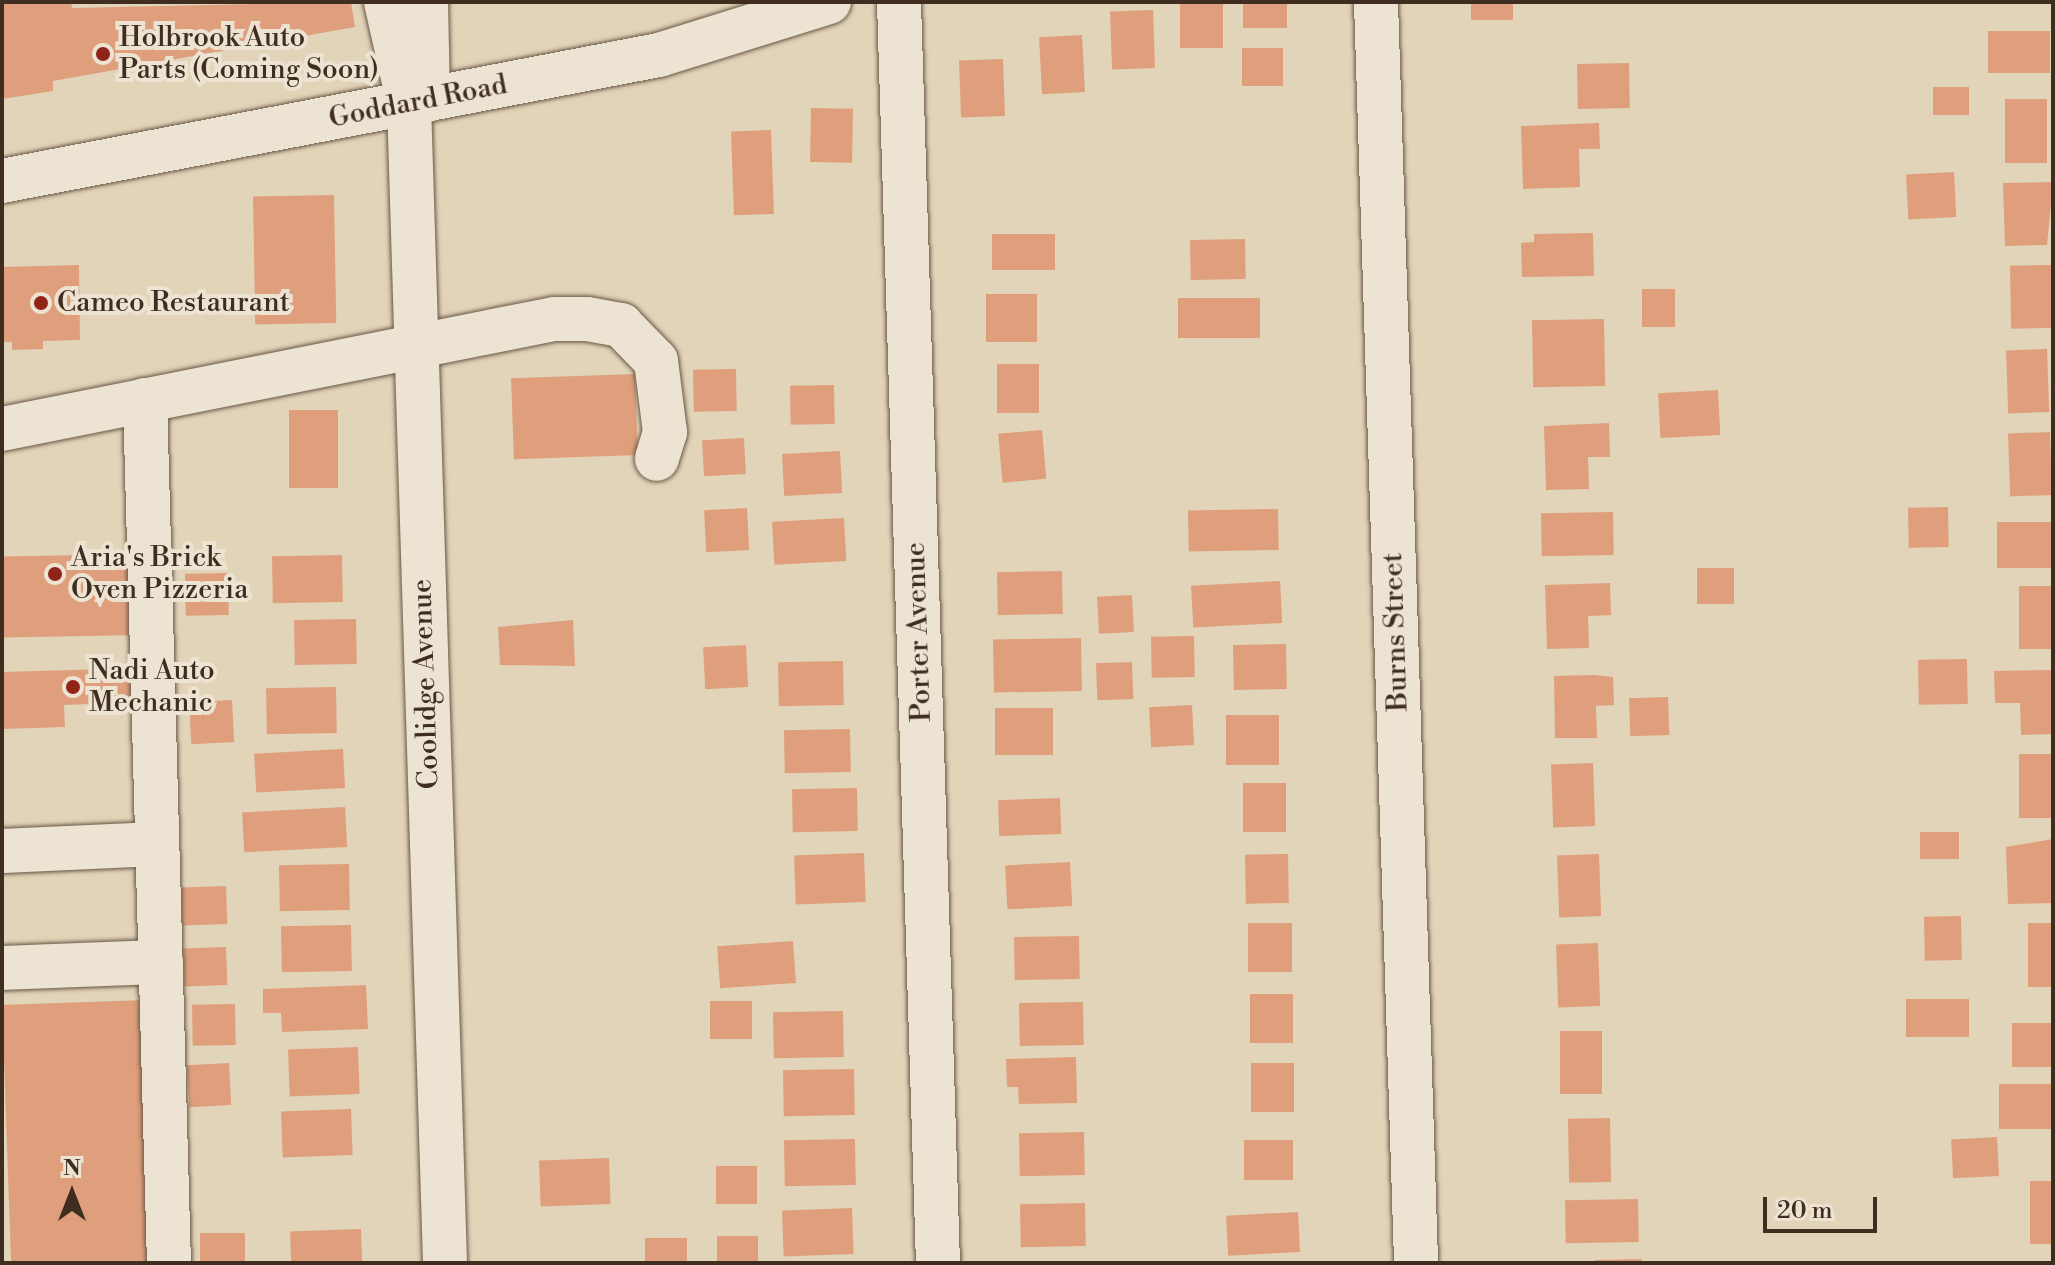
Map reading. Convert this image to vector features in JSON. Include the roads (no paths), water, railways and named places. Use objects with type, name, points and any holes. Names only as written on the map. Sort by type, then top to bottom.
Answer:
[{"type":"street","points":[[386,2],[419,102]]},
{"type":"street","points":[[419,102],[426,2]]},
{"type":"street","name":"Goddard Road","points":[[2,181],[659,55],[829,2]]},
{"type":"street","name":"Porter Avenue","points":[[899,2],[938,1263]]},
{"type":"street","name":"Burns Street","points":[[1376,2],[1416,1263]]},
{"type":"street","name":"Coolidge Avenue","points":[[419,102],[416,346],[445,1263]]},
{"type":"street","points":[[2,429],[554,319],[621,325],[656,361],[665,432],[657,459]]},
{"type":"street","points":[[145,400],[169,1263]]},
{"type":"street","points":[[2,851],[157,844]]},
{"type":"street","points":[[2,968],[161,962]]},
{"type":"place","name":"Holbrook Auto Parts (Coming Soon)","points":[[103,54]]},
{"type":"place","name":"Cameo Restaurant","points":[[41,303]]},
{"type":"place","name":"Aria's Brick Oven Pizzeria","points":[[55,574]]},
{"type":"place","name":"Nadi Auto Mechanic","points":[[73,687]]}]
